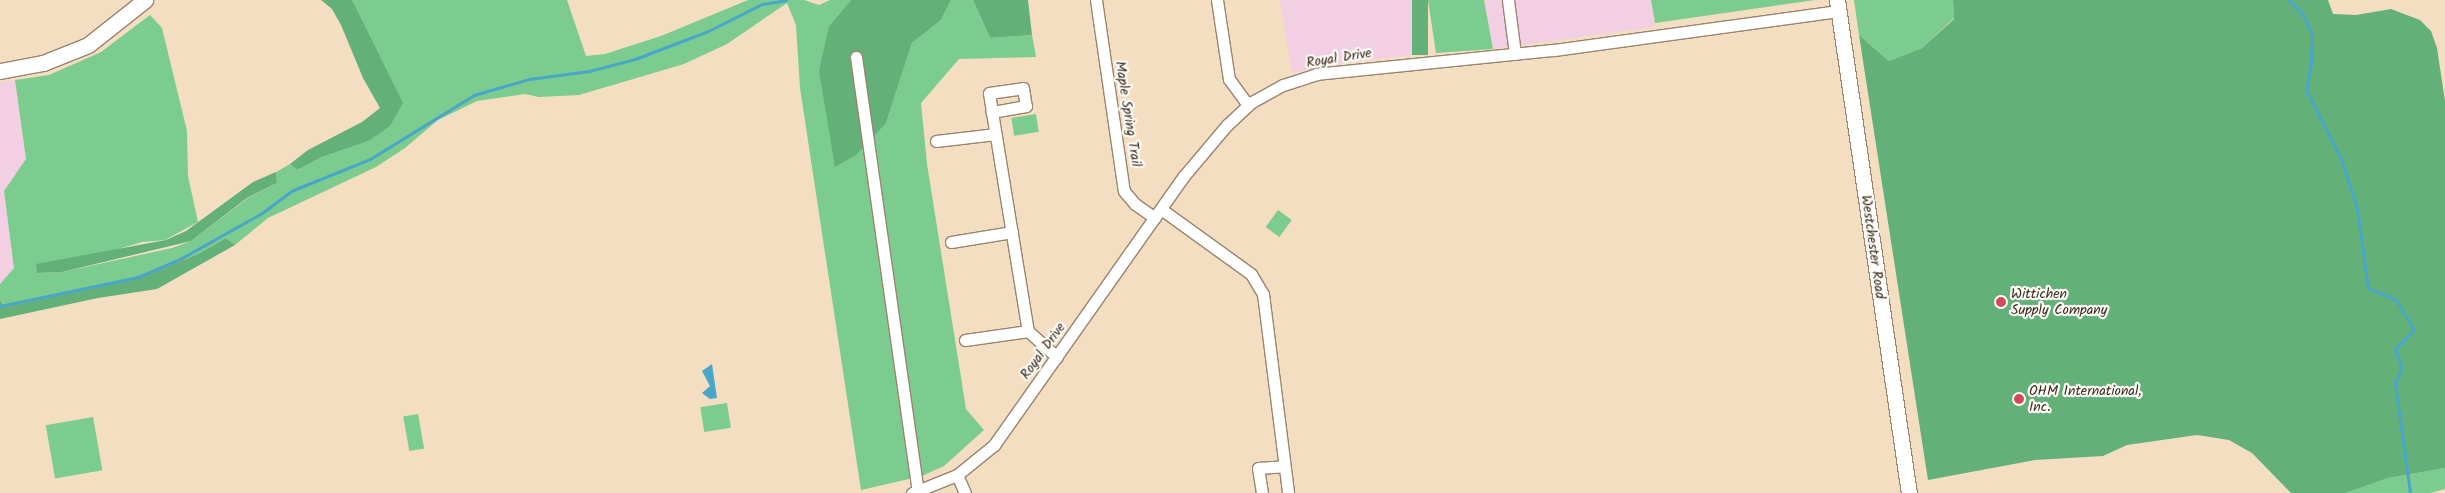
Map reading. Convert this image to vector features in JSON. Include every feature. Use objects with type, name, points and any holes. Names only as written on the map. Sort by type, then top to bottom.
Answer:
[{"type":"street","points":[[0,71],[42,63],[88,45],[145,0]]},
{"type":"street","name":"Maple Spring Trail","points":[[1096,0],[1124,191],[1135,204],[1158,214],[1251,274],[1263,294],[1288,493]]},
{"type":"street","points":[[1217,0],[1229,79],[1248,105]]},
{"type":"street","points":[[1508,0],[1515,54]]},
{"type":"street","name":"Royal Drive","points":[[915,492],[957,474],[994,446],[1158,214],[1182,177],[1227,124],[1248,105],[1282,85],[1316,74],[1515,54],[1837,5]]},
{"type":"street","name":"Westchester Road","points":[[1837,5],[1909,493]]},
{"type":"street","points":[[856,57],[915,492]]},
{"type":"street","points":[[992,112],[1028,331],[1057,357]]},
{"type":"street","points":[[936,141],[996,134]]},
{"type":"street","points":[[951,242],[1012,232]]},
{"type":"street","points":[[965,340],[1028,331]]},
{"type":"street","points":[[1262,493],[1258,468],[1284,466]]},
{"type":"street","points":[[957,474],[965,493]]},
{"type":"shaded area","points":[[1280,0],[1412,0],[1420,54],[1335,64],[1292,73]]},
{"type":"shaded area","points":[[1484,0],[1651,0],[1655,23],[1654,27],[1493,49]]},
{"type":"shaded area","points":[[15,80],[26,159],[4,191],[14,268],[0,284],[0,83]]},
{"type":"green space","points":[[321,0],[352,0],[403,103],[390,126],[369,141],[322,157],[297,170],[290,164],[308,150],[362,122],[380,108],[363,78],[341,25],[332,9]]},
{"type":"green space","points":[[352,0],[567,0],[586,56],[605,54],[661,36],[748,0],[804,0],[819,5],[830,0],[851,0],[829,26],[886,123],[912,43],[941,20],[951,0],[973,0],[990,38],[1032,35],[1036,57],[959,59],[921,103],[927,164],[966,409],[984,430],[944,466],[922,476],[861,490],[800,88],[796,25],[787,3],[727,44],[684,64],[579,95],[539,97],[525,94],[477,101],[438,120],[405,148],[376,167],[268,218],[235,245],[226,238],[198,254],[142,277],[5,307],[0,300],[0,284],[14,268],[4,191],[26,159],[15,80],[49,75],[101,52],[150,15],[162,28],[187,131],[188,176],[198,222],[165,240],[142,242],[37,273],[62,272],[172,248],[191,241],[248,198],[277,183],[276,172],[290,164],[297,170],[322,157],[369,141],[389,126],[397,109]]},
{"type":"green space","points":[[851,0],[951,0],[941,20],[912,43],[886,123],[856,155],[835,167],[819,71],[829,26]]},
{"type":"green space","points":[[973,0],[1028,0],[1032,35],[990,38]]},
{"type":"green space","points":[[1412,0],[1428,0],[1428,55],[1412,55]]},
{"type":"green space","points":[[1428,0],[1484,0],[1493,49],[1436,53]]},
{"type":"green space","points":[[1651,0],[1815,0],[1655,23]]},
{"type":"green space","points":[[1854,0],[1953,0],[1954,18],[1922,48],[1889,61],[1859,35]]},
{"type":"green space","points":[[1953,0],[2328,0],[2333,14],[2356,15],[2391,9],[2420,20],[2431,31],[2437,48],[2445,101],[2445,468],[2388,478],[2346,493],[2291,493],[2252,453],[2229,440],[2197,435],[2127,445],[2103,456],[2035,460],[1928,480],[1859,35],[1889,61],[1922,48],[1954,19]]},
{"type":"green space","points":[[1036,114],[1039,132],[1014,136],[1011,118]]},
{"type":"green space","points":[[276,172],[277,183],[247,198],[191,241],[62,272],[37,273],[36,264],[166,240],[186,231],[253,182]]},
{"type":"green space","points":[[1278,210],[1292,220],[1279,237],[1266,227]]},
{"type":"green space","points":[[226,238],[235,245],[157,289],[98,298],[0,319],[0,300],[5,307],[142,277],[198,254]]},
{"type":"green space","points":[[727,403],[731,428],[704,432],[700,407]]},
{"type":"green space","points":[[418,414],[424,448],[409,451],[403,417]]},
{"type":"green space","points":[[93,417],[102,470],[55,479],[46,425]]},
{"type":"green space","points":[[2445,468],[2445,489],[2430,493],[2346,493],[2388,478]]},
{"type":"water","points":[[712,364],[717,398],[710,399],[702,393],[710,386],[702,371]]},
{"type":"waterway","points":[[0,306],[138,277],[180,259],[262,213],[291,191],[370,159],[474,95],[529,79],[589,71],[635,59],[708,31],[762,4],[786,0]]},
{"type":"waterway","points":[[2289,0],[2302,13],[2312,34],[2311,64],[2306,90],[2341,159],[2357,208],[2368,288],[2396,300],[2414,330],[2395,349],[2402,368],[2395,383],[2410,493]]},
{"type":"place","name":"Wittichen Supply Company","points":[[2001,302]]},
{"type":"place","name":"OHM International, Inc.","points":[[2019,399]]}]
